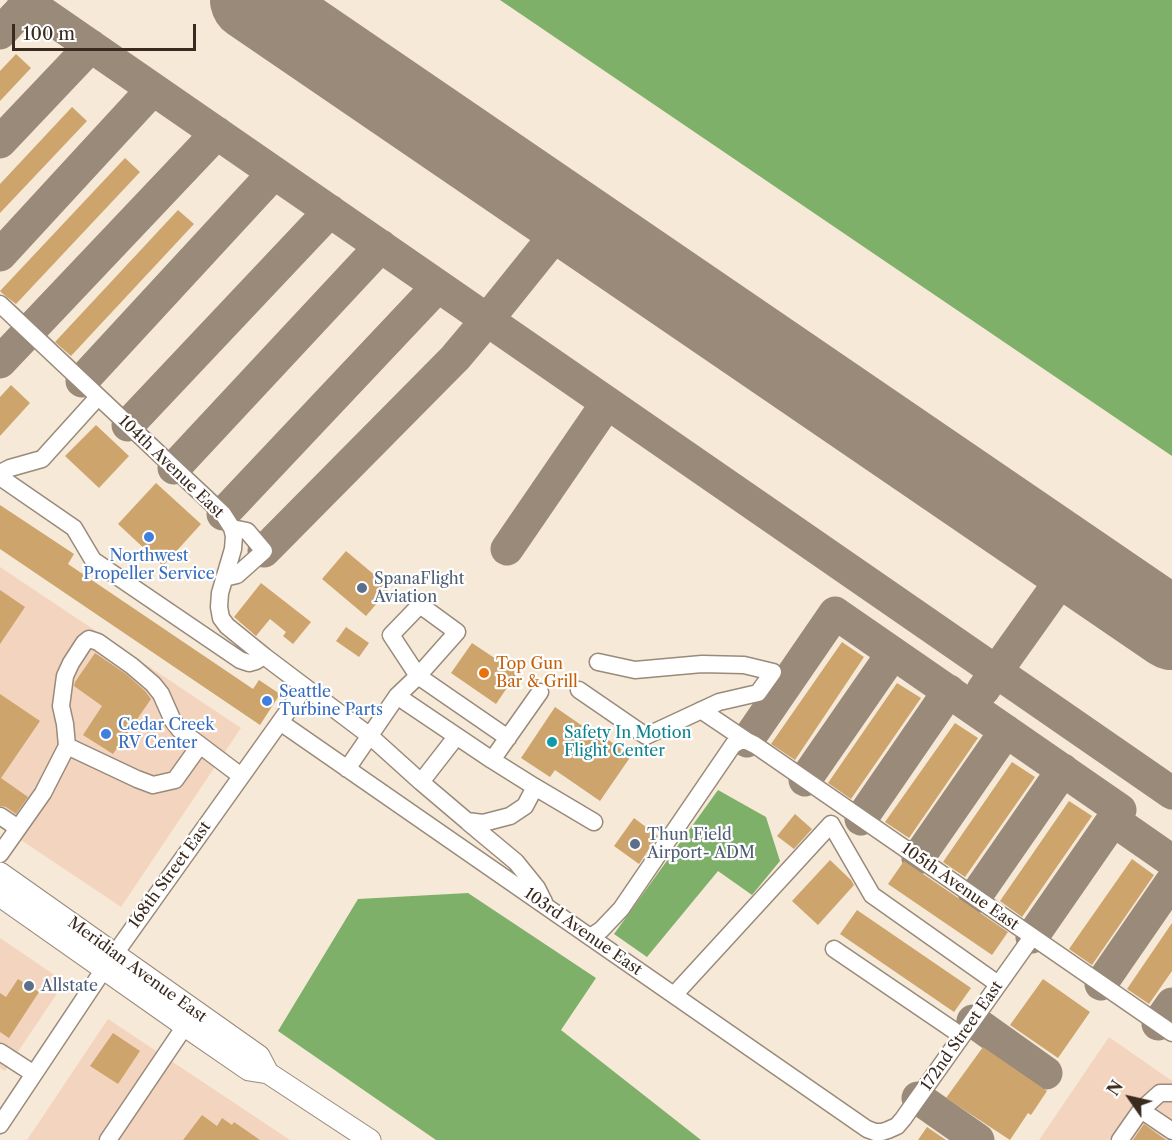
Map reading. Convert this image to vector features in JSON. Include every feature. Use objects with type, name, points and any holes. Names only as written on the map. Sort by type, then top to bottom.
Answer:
[{"type":"main road","name":"Meridian Avenue East","points":[[0,873],[185,1026],[249,1070],[268,1073]]},
{"type":"main road","name":"Meridian Avenue East","points":[[0,896],[109,961],[259,1056],[268,1073],[349,1132],[370,1140]]},
{"type":"street","name":"104th Avenue East","points":[[0,304],[223,514],[234,536],[233,549],[220,593],[221,618],[227,626],[264,656]]},
{"type":"street","points":[[98,397],[42,459],[10,468],[0,475],[74,528],[93,560],[230,654],[249,663],[264,656],[370,736],[516,862],[537,888],[546,907]]},
{"type":"street","points":[[224,578],[237,575],[264,551],[247,531],[232,528]]},
{"type":"street","points":[[0,854],[43,793],[67,746],[61,706],[65,676],[71,663],[89,639],[98,642],[153,684],[161,694],[173,721],[180,730],[241,776]]},
{"type":"street","points":[[579,690],[646,736],[719,702],[758,693],[773,672],[744,666],[702,664],[635,670],[598,662]]},
{"type":"street","points":[[347,769],[397,696],[418,676],[508,738]]},
{"type":"street","name":"168th Street East","points":[[0,1125],[109,961],[305,687]]},
{"type":"street","points":[[492,760],[540,692]]},
{"type":"street","points":[[397,696],[456,737],[594,822]]},
{"type":"street","name":"105th Avenue East","points":[[701,710],[1172,1033]]},
{"type":"street","name":"103rd Avenue East","points":[[280,722],[867,1129],[882,1132],[888,1130]]},
{"type":"street","points":[[421,782],[456,737]]},
{"type":"street","points":[[590,937],[601,930],[621,909],[733,745],[740,741],[747,741]]},
{"type":"street","points":[[67,746],[153,785],[175,780],[200,745]]},
{"type":"street","points":[[467,821],[483,824],[510,816],[525,806],[535,787]]},
{"type":"street","points":[[0,816],[18,828]]},
{"type":"street","points":[[674,995],[831,824],[872,895],[998,984]]},
{"type":"street","name":"172nd Street East","points":[[888,1130],[897,1126],[903,1119],[1032,938]]},
{"type":"street","points":[[834,949],[962,1036]]},
{"type":"street","points":[[108,1140],[185,1026]]},
{"type":"street","points":[[0,1052],[34,1074]]},
{"type":"street","points":[[1120,1140],[1141,1110],[1160,1093],[1172,1093]]},
{"type":"street","points":[[1141,1110],[1172,1131]]},
{"type":"shaded area","points":[[0,567],[241,728],[121,907],[0,826]]},
{"type":"shaded area","points":[[0,938],[56,976],[54,980],[62,986],[5,1071],[0,1068]]},
{"type":"shaded area","points":[[108,1019],[290,1140],[27,1140]]},
{"type":"shaded area","points":[[1109,1037],[1172,1081],[1172,1140],[1039,1140]]},
{"type":"green space","points":[[500,0],[1172,0],[1172,456]]},
{"type":"green space","points":[[718,790],[766,817],[780,861],[752,895],[718,871],[647,957],[614,934]]},
{"type":"green space","points":[[468,893],[596,978],[561,1030],[701,1140],[436,1140],[278,1031],[358,899]]},
{"type":"building","points":[[16,54],[31,68],[0,101],[0,71]]},
{"type":"building","points":[[72,107],[87,121],[0,213],[0,184]]},
{"type":"building","points":[[125,158],[140,172],[16,304],[3,294],[0,291]]},
{"type":"building","points":[[178,210],[194,224],[71,356],[55,342]]},
{"type":"building","points":[[11,385],[30,403],[0,436],[0,397]]},
{"type":"building","points":[[96,425],[129,456],[99,488],[65,456]]},
{"type":"building","points":[[156,483],[201,524],[163,566],[118,524]]},
{"type":"building","points":[[0,505],[74,554],[68,564],[253,689],[259,680],[280,694],[260,725],[0,549]]},
{"type":"building","points":[[346,551],[390,588],[366,616],[322,579]]},
{"type":"building","points":[[261,583],[311,622],[293,644],[283,636],[286,632],[270,619],[256,636],[234,617]]},
{"type":"building","points":[[0,590],[25,607],[0,644]]},
{"type":"building","points":[[346,627],[369,643],[359,657],[336,641]]},
{"type":"building","points":[[842,642],[864,657],[795,760],[771,744]]},
{"type":"building","name":"Top Gun Bar & Grill","points":[[472,643],[517,673],[496,704],[451,673]]},
{"type":"building","points":[[95,653],[126,674],[151,699],[113,754],[83,735],[102,706],[74,686]]},
{"type":"building","points":[[897,683],[921,698],[851,799],[828,783]]},
{"type":"building","points":[[0,694],[40,721],[1,778],[28,797],[16,814],[0,806]]},
{"type":"building","points":[[555,707],[584,727],[586,724],[631,756],[600,801],[555,770],[550,777],[521,758]]},
{"type":"building","points":[[955,723],[978,738],[909,838],[885,822]]},
{"type":"building","points":[[1012,762],[1035,777],[965,877],[943,862]]},
{"type":"building","points":[[1069,801],[1092,816],[1022,917],[1000,901]]},
{"type":"building","points":[[795,814],[812,829],[794,849],[777,836]]},
{"type":"building","points":[[634,818],[658,836],[639,864],[614,846]]},
{"type":"building","points":[[1132,859],[1154,875],[1092,965],[1069,949]]},
{"type":"building","points":[[830,860],[854,885],[818,925],[792,901]]},
{"type":"building","points":[[904,861],[1008,932],[992,955],[888,884]]},
{"type":"building","points":[[857,910],[971,988],[954,1012],[840,934]]},
{"type":"building","points":[[1172,923],[1172,971],[1149,1004],[1127,989]]},
{"type":"building","points":[[18,979],[39,992],[9,1038],[0,1032],[0,993],[6,997]]},
{"type":"building","points":[[1043,979],[1090,1012],[1058,1058],[1010,1025]]},
{"type":"building","points":[[113,1033],[140,1051],[118,1084],[90,1066]]},
{"type":"building","points":[[983,1047],[1047,1091],[1031,1115],[1028,1113],[1010,1140],[946,1098]]},
{"type":"building","points":[[202,1115],[217,1126],[222,1118],[232,1125],[234,1122],[260,1140],[183,1140]]},
{"type":"building","points":[[1144,1124],[1166,1140],[1133,1140]]},
{"type":"building","points":[[927,1127],[946,1140],[918,1140]]},
{"type":"taxiway","points":[[24,0],[1172,793]]},
{"type":"taxiway","points":[[0,33],[28,3]]},
{"type":"taxiway","points":[[0,142],[91,46]]},
{"type":"taxiway","points":[[0,255],[153,89]]},
{"type":"taxiway","points":[[0,362],[217,133]]},
{"type":"taxiway","points":[[82,381],[274,173]]},
{"type":"taxiway","points":[[128,425],[330,211]]},
{"type":"taxiway","points":[[264,551],[455,358],[569,218]]},
{"type":"taxiway","points":[[174,468],[381,246]]},
{"type":"taxiway","points":[[223,514],[438,286]]},
{"type":"taxiway","points":[[507,549],[607,403]]},
{"type":"taxiway","points":[[983,690],[1074,562]]},
{"type":"taxiway","points":[[747,741],[835,613],[1120,810],[1113,820],[1172,861]]},
{"type":"taxiway","points":[[805,780],[893,653]]},
{"type":"taxiway","points":[[861,819],[949,691]]},
{"type":"taxiway","points":[[918,858],[1006,731]]},
{"type":"taxiway","points":[[975,897],[1063,770]]},
{"type":"taxiway","points":[[1032,937],[1113,820]]},
{"type":"taxiway","points":[[1101,984],[1172,881]]},
{"type":"taxiway","points":[[1158,1024],[1172,1004]]},
{"type":"taxiway","points":[[973,1021],[1046,1073]]},
{"type":"taxiway","points":[[918,1098],[978,1140]]},
{"type":"runway","points":[[251,0],[1172,629]]},
{"type":"place","name":"Northwest Propeller Service","points":[[149,537]]},
{"type":"place","name":"SpanaFlight Aviation","points":[[362,588]]},
{"type":"place","name":"Top Gun Bar & Grill","points":[[484,673]]},
{"type":"place","name":"Seattle Turbine Parts","points":[[267,701]]},
{"type":"place","name":"Cedar Creek RV Center","points":[[106,734]]},
{"type":"place","name":"Safety In Motion Flight Center","points":[[552,742]]},
{"type":"place","name":"Thun Field Airport- ADM","points":[[635,844]]},
{"type":"place","name":"Allstate","points":[[29,986]]}]
